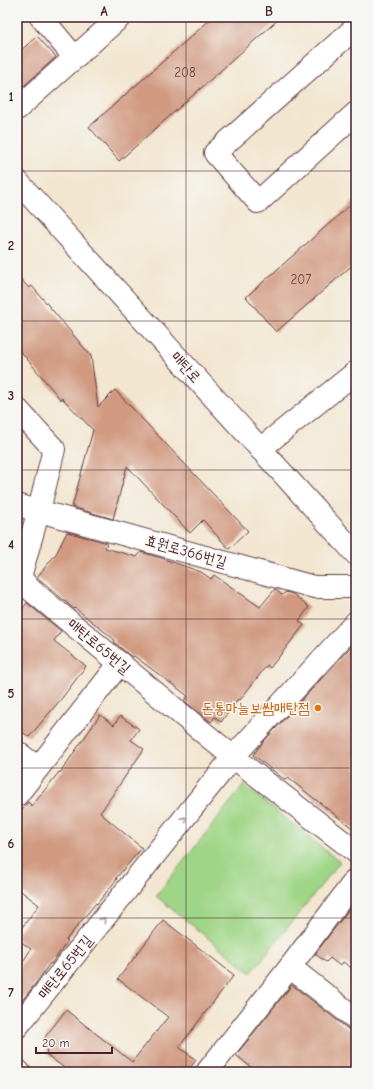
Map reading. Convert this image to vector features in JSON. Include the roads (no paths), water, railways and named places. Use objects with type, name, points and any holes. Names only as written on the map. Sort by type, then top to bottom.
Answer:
[{"type":"street","points":[[41,17],[74,58]]},
{"type":"street","points":[[17,109],[74,58],[108,21]]},
{"type":"street","points":[[353,26],[215,153],[258,202],[356,113]]},
{"type":"street","name":"매탄로","points":[[17,181],[356,554]]},
{"type":"street","points":[[260,449],[356,372]]},
{"type":"street","points":[[17,409],[54,449],[39,510]]},
{"type":"street","name":"효원로366번길","points":[[17,505],[314,587],[356,587]]},
{"type":"street","name":"매탄로65번길","points":[[39,510],[20,577],[31,590],[234,757],[356,852]]},
{"type":"street","name":"매탄로65번길","points":[[17,1027],[234,757],[356,622]]},
{"type":"street","points":[[17,795],[120,663]]},
{"type":"street","points":[[17,752],[38,768]]},
{"type":"street","points":[[213,1070],[356,879]]},
{"type":"street","points":[[290,967],[356,1019]]},
{"type":"place","name":"돈통마늘보쌈매탄점","points":[[318,708]]}]
